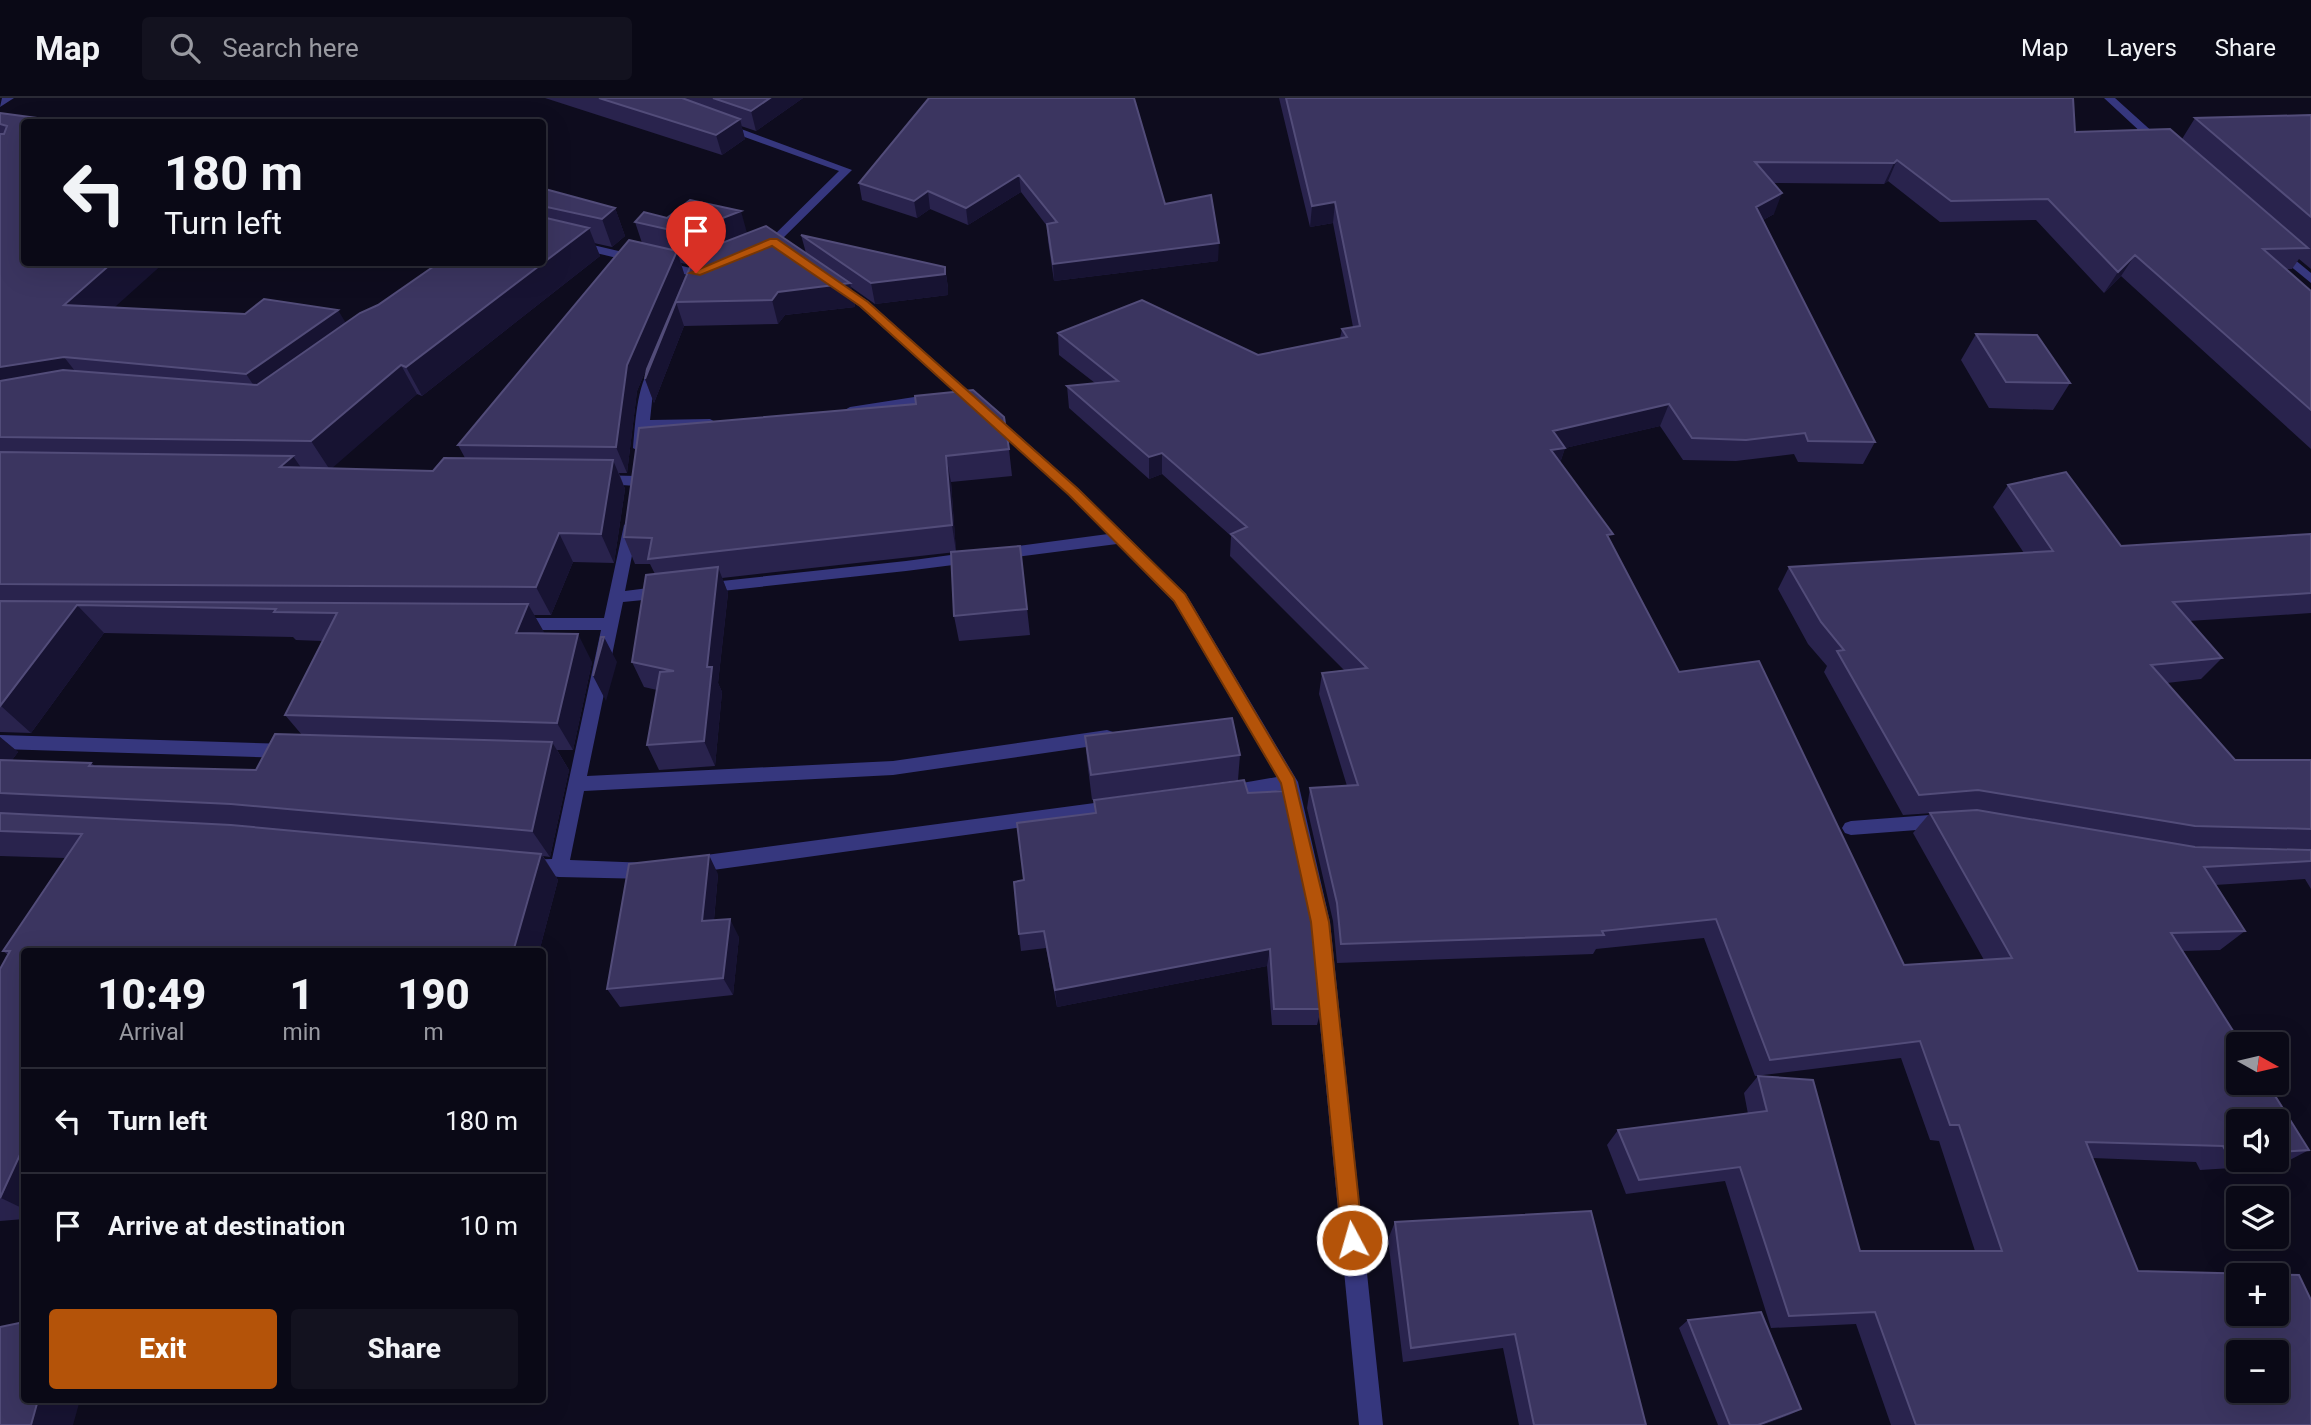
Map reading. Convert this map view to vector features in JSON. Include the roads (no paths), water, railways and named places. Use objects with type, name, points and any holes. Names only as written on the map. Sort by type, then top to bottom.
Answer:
[{"type":"street","points":[[0,104],[9,98]]},
{"type":"street","points":[[2109,98],[2169,152]]},
{"type":"street","points":[[710,120],[846,170],[767,244],[796,257]]},
{"type":"street","points":[[546,237],[693,279],[722,263]]},
{"type":"street","points":[[2271,243],[2311,279]]},
{"type":"street","points":[[819,273],[864,304],[1074,492],[1180,598],[1243,718],[1289,782],[1320,922],[1371,1425]]},
{"type":"street","points":[[559,869],[577,784],[576,760],[618,597],[636,482],[646,392],[661,356]]},
{"type":"street","points":[[831,414],[964,394]]},
{"type":"street","points":[[643,425],[724,422]]},
{"type":"street","points":[[581,480],[636,482]]},
{"type":"street","points":[[618,597],[906,566],[1120,538]]},
{"type":"street","points":[[500,624],[612,624]]},
{"type":"street","points":[[577,784],[893,768],[1126,734]]},
{"type":"street","points":[[0,742],[305,751]]},
{"type":"street","points":[[1207,795],[1289,782]]},
{"type":"street","points":[[504,864],[640,872],[1138,804]]},
{"type":"street","points":[[1851,828],[1960,820]]}]
